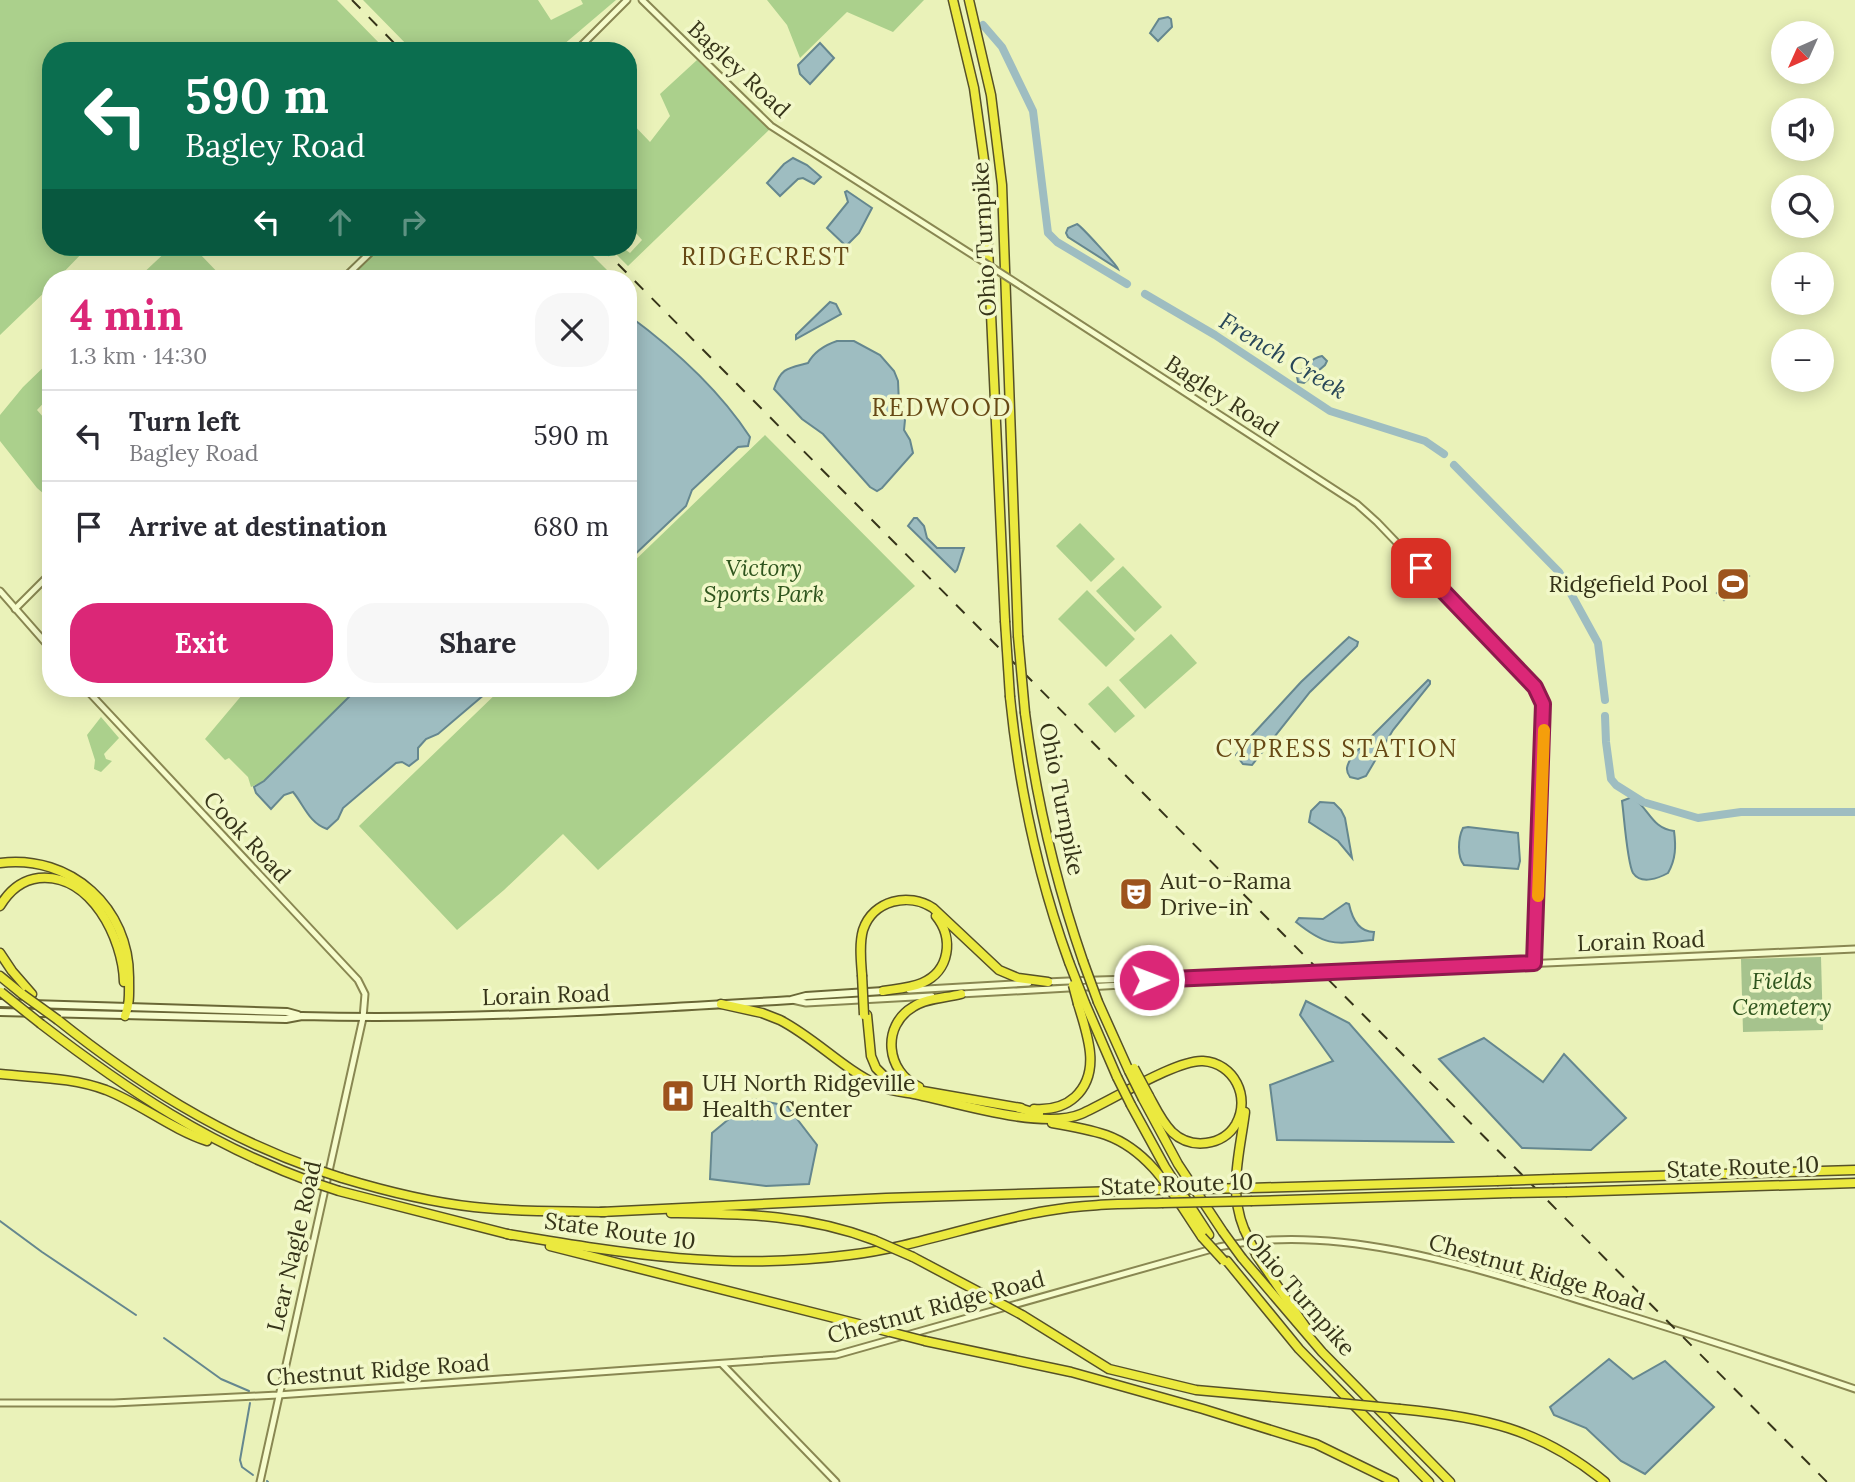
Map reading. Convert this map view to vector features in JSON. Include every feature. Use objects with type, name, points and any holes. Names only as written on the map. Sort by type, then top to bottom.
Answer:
[{"type":"highway","name":"Ohio Turnpike","points":[[953,0],[974,88],[988,197],[1010,698],[1030,823],[1081,1004],[1131,1105],[1205,1236],[1310,1361],[1429,1482]]},
{"type":"highway","name":"Ohio Turnpike","points":[[969,0],[991,95],[1002,185],[1018,636],[1025,713],[1046,836],[1083,961],[1109,1027],[1178,1164],[1223,1232],[1322,1352],[1450,1482]]},
{"type":"highway","points":[[0,863],[30,862],[54,868],[84,883],[103,901],[119,926],[127,950],[126,1011]]},
{"type":"highway","points":[[0,905],[14,889],[35,879],[62,881],[84,894],[109,925],[120,949],[126,1011]]},
{"type":"highway","points":[[910,1093],[886,1084],[873,1070],[866,1052],[861,942],[867,922],[875,912],[885,905],[908,899],[922,902],[933,908],[999,970],[1018,978],[1048,982]]},
{"type":"highway","points":[[863,975],[866,935],[871,923],[880,913],[890,906],[907,903],[923,907],[934,914],[942,924],[947,939],[946,954],[941,966],[922,982],[883,991]]},
{"type":"highway","points":[[0,953],[12,971],[58,1020]]},
{"type":"highway","points":[[0,976],[121,1069],[187,1111],[244,1140],[342,1178],[398,1194],[468,1206],[539,1212],[780,1216],[821,1223],[874,1240],[913,1257],[1022,1315],[1111,1370],[1196,1390],[1460,1415],[1517,1430],[1559,1449],[1605,1482]]},
{"type":"highway","points":[[0,992],[139,1096],[194,1129],[312,1182],[925,1341],[1071,1372],[1316,1444],[1395,1482]]},
{"type":"highway","points":[[936,1092],[915,1085],[901,1073],[892,1054],[892,1036],[900,1018],[915,1005],[961,994]]},
{"type":"highway","points":[[721,1004],[780,1020],[874,1083],[888,1089],[1104,1134],[1136,1151],[1156,1170],[1205,1236]]},
{"type":"highway","points":[[1019,1108],[1058,1108],[1074,1098],[1085,1085],[1090,1072],[1091,1056],[1081,1004]]},
{"type":"highway","points":[[865,1015],[871,1056],[881,1074],[900,1085],[1045,1115],[1070,1114],[1181,1061],[1202,1057],[1219,1061],[1237,1075],[1245,1092],[1245,1114],[1235,1184],[1238,1212],[1244,1229],[1257,1256],[1322,1352]]},
{"type":"highway","points":[[1025,1117],[1055,1119],[1079,1115],[1177,1067],[1197,1061],[1214,1063],[1232,1075],[1241,1093],[1242,1107],[1238,1121],[1226,1135],[1210,1143],[1196,1144],[1171,1131],[1146,1098]]},
{"type":"highway","points":[[0,1074],[66,1079],[95,1086],[118,1095],[196,1137],[237,1150]]},
{"type":"highway","name":"State Route 10","points":[[601,1212],[862,1199],[1855,1170]]},
{"type":"highway","name":"State Route 10","points":[[507,1234],[660,1258],[724,1263],[789,1261],[900,1247],[1045,1211],[1084,1206],[1855,1183]]},
{"type":"main road","name":"Lorain Road","points":[[0,1003],[286,1019],[302,1016],[363,1018],[721,1004],[883,991]]},
{"type":"main road","name":"Lorain Road","points":[[0,1012],[126,1011]]},
{"type":"street","points":[[585,42],[627,0]]},
{"type":"street","name":"Bagley Road","points":[[642,0],[771,126],[1357,504],[1535,687],[1545,711],[1534,963]]},
{"type":"street","points":[[352,270],[367,256]]},
{"type":"street","points":[[15,609],[42,582]]},
{"type":"street","points":[[0,591],[42,639]]},
{"type":"street","name":"Cook Road","points":[[93,697],[358,980],[365,994],[363,1018]]},
{"type":"street","name":"Lorain Road","points":[[883,991],[1120,978],[1134,980],[1294,974],[1855,949]]},
{"type":"street","name":"Lorain Road","points":[[791,1000],[806,1003],[1122,985],[1134,980]]},
{"type":"street","points":[[1030,982],[1030,990]]},
{"type":"street","name":"Lear Nagle Road","points":[[260,1482],[363,1018]]},
{"type":"street","name":"Chestnut Ridge Road","points":[[0,1404],[114,1403],[278,1395],[816,1357],[855,1351],[1212,1249],[1242,1243],[1311,1240],[1356,1243],[1479,1269],[1696,1336],[1855,1389]]},
{"type":"street","points":[[722,1364],[836,1482]]},
{"type":"green space","points":[[0,0],[337,0],[378,42],[42,42],[42,256],[79,256],[66,270],[42,270],[42,295],[0,335]]},
{"type":"green space","points":[[363,0],[538,0],[551,20],[583,4],[581,0],[616,0],[567,42],[404,42]]},
{"type":"green space","points":[[767,0],[924,0],[893,32],[847,12],[800,58],[787,25]]},
{"type":"green space","points":[[697,60],[770,129],[628,266],[618,256],[637,256],[637,245],[642,240],[637,234],[637,128],[650,142],[670,116],[660,94]]},
{"type":"green space","points":[[161,256],[202,256],[215,270],[147,270]]},
{"type":"green space","points":[[372,256],[593,256],[607,270],[357,270]]},
{"type":"green space","points":[[42,369],[42,405],[37,410],[42,416],[42,492],[0,441],[0,415]]},
{"type":"green space","name":"Victory Sports Park","points":[[765,435],[915,586],[598,870],[563,834],[457,930],[359,826],[493,697],[637,697],[637,558]]},
{"type":"green space","points":[[1080,523],[1115,559],[1091,582],[1056,546]]},
{"type":"green space","points":[[1123,566],[1162,607],[1135,632],[1096,591]]},
{"type":"green space","points":[[1087,590],[1135,639],[1106,667],[1058,619]]},
{"type":"green space","points":[[1171,634],[1197,663],[1145,709],[1119,680]]},
{"type":"green space","points":[[1108,686],[1135,716],[1115,733],[1088,704]]},
{"type":"green space","points":[[240,697],[349,697],[264,781],[251,787],[248,777],[229,758],[225,760],[205,739]]},
{"type":"green space","points":[[101,717],[119,738],[104,754],[106,759],[112,761],[101,772],[94,769],[95,760],[87,735]]},
{"type":"green space","name":"Fields Cemetery","points":[[1821,957],[1823,1030],[1743,1032],[1741,959]]},
{"type":"water","points":[[1168,17],[1172,27],[1158,41],[1150,33],[1159,19]]},
{"type":"water","points":[[820,43],[834,58],[810,84],[800,74],[798,65]]},
{"type":"water","points":[[793,158],[821,177],[814,184],[803,178],[798,179],[780,196],[767,183]]},
{"type":"water","points":[[847,191],[872,208],[859,233],[846,246],[827,228],[848,202]]},
{"type":"water","points":[[1077,224],[1118,269],[1068,237],[1068,228]]},
{"type":"water","points":[[830,302],[836,304],[841,314],[796,339],[796,335]]},
{"type":"water","points":[[637,322],[695,371],[725,403],[750,437],[748,446],[738,447],[692,490],[686,506],[637,552]]},
{"type":"water","points":[[837,341],[854,341],[880,355],[894,371],[898,381],[899,404],[905,420],[904,430],[913,453],[877,491],[870,487],[823,434],[802,419],[774,389],[783,372],[808,363],[820,349]]},
{"type":"water","points":[[1322,356],[1327,361],[1325,365],[1304,383],[1298,382],[1297,377],[1304,367]]},
{"type":"water","points":[[914,518],[924,526],[927,538],[937,548],[964,548],[955,572],[908,526]]},
{"type":"water","name":"Ridgefield Pool","points":[[1741,569],[1749,576],[1724,600],[1717,593]]},
{"type":"water","points":[[1349,637],[1358,642],[1357,646],[1310,692],[1252,765],[1243,764],[1236,755],[1244,744],[1301,682]]},
{"type":"water","points":[[1428,680],[1430,684],[1393,730],[1366,776],[1358,779],[1350,777],[1347,769],[1352,756]]},
{"type":"water","points":[[349,697],[481,697],[438,734],[426,739],[418,748],[418,759],[409,766],[402,762],[396,763],[343,808],[338,819],[327,829],[311,818],[293,792],[284,795],[271,809],[254,787],[264,781]]},
{"type":"water","points":[[1632,797],[1655,822],[1674,831],[1675,852],[1671,868],[1668,873],[1655,878],[1645,880],[1636,877],[1631,867],[1622,801]]},
{"type":"water","points":[[1320,802],[1334,803],[1341,810],[1345,818],[1352,858],[1338,841],[1309,822],[1311,811]]},
{"type":"water","points":[[1463,828],[1518,833],[1518,869],[1464,865],[1460,857],[1459,842]]},
{"type":"water","points":[[1346,903],[1360,927],[1374,932],[1373,940],[1332,942],[1316,936],[1296,922],[1299,918],[1323,919]]},
{"type":"water","points":[[1306,1001],[1349,1023],[1453,1142],[1277,1140],[1270,1085],[1333,1061],[1300,1015]]},
{"type":"water","points":[[1484,1038],[1543,1082],[1564,1054],[1626,1118],[1591,1150],[1522,1148],[1439,1059]]},
{"type":"water","points":[[753,1099],[787,1106],[817,1145],[809,1184],[766,1186],[710,1179],[712,1133]]},
{"type":"water","points":[[1609,1359],[1633,1379],[1665,1361],[1714,1407],[1645,1474],[1621,1461],[1586,1428],[1554,1415],[1550,1407]]},
{"type":"waterway","name":"French Creek","points":[[983,25],[1002,47],[1033,111],[1048,233],[1057,242],[1127,284]]},
{"type":"waterway","name":"French Creek","points":[[1145,294],[1215,335],[1330,411],[1425,441],[1444,454]]},
{"type":"waterway","name":"French Creek","points":[[1454,465],[1559,572],[1598,643],[1605,700]]},
{"type":"waterway","name":"French Creek","points":[[1605,716],[1611,779],[1643,802],[1698,818],[1741,812],[1855,812]]},
{"type":"waterway","name":"French Creek","points":[[0,1221],[136,1315]]},
{"type":"waterway","name":"French Creek","points":[[164,1338],[221,1379],[249,1391]]},
{"type":"waterway","name":"French Creek","points":[[250,1403],[240,1460],[242,1467],[253,1475]]},
{"type":"railway","points":[[352,0],[393,42]]},
{"type":"railway","points":[[610,256],[624,270]]},
{"type":"railway","points":[[637,283],[1827,1482]]},
{"type":"slow traffic","points":[[1538,896],[1544,730]]},
{"type":"place","name":"Ridgefield Pool","points":[[1733,584]]},
{"type":"place","name":"Aut-o-Rama Drive-in","points":[[1136,894]]},
{"type":"place","name":"UH North Ridgeville Health Center","points":[[678,1096]]},
{"type":"district","name":"RIDGECREST","points":[[766,257]]},
{"type":"district","name":"REDWOOD","points":[[942,408]]},
{"type":"district","name":"CYPRESS STATION","points":[[1337,749]]},
{"type":"route","points":[[1149,980],[1534,963],[1545,711],[1541,696],[1421,568]]}]
